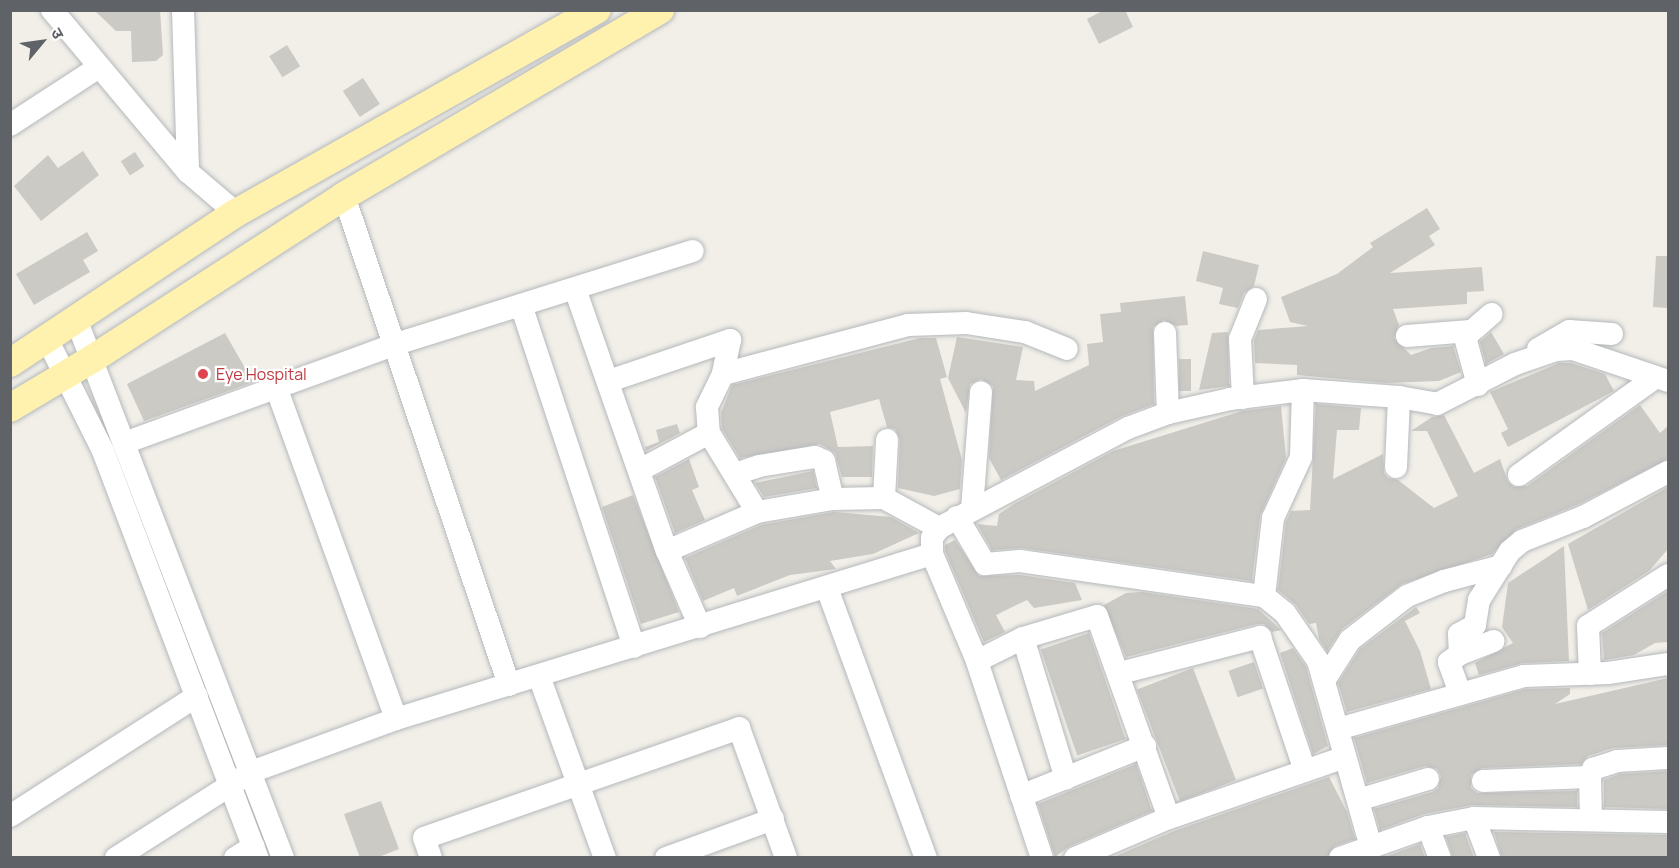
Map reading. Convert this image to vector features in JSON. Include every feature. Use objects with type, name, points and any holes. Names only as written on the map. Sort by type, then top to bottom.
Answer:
[{"type":"main road","points":[[10,363],[236,213],[597,10]]},
{"type":"main road","points":[[10,408],[94,358],[344,196],[660,10]]},
{"type":"street","points":[[52,10],[188,172],[236,213]]},
{"type":"street","points":[[183,10],[188,172]]},
{"type":"street","points":[[10,125],[99,67]]},
{"type":"street","points":[[344,196],[509,685]]},
{"type":"street","points":[[127,442],[393,345],[693,251]]},
{"type":"street","points":[[575,289],[667,550],[700,627]]},
{"type":"street","points":[[1243,398],[1240,339],[1256,300]]},
{"type":"street","points":[[521,305],[634,647]]},
{"type":"street","points":[[1478,386],[1464,343],[1470,331],[1491,314]]},
{"type":"street","points":[[76,319],[127,442],[283,858]]},
{"type":"street","points":[[723,374],[908,325],[966,323],[1025,332],[1067,349]]},
{"type":"street","points":[[1407,336],[1470,331]]},
{"type":"street","points":[[1042,858],[977,661],[932,554],[932,538],[956,518],[1128,428],[1168,413],[1243,398],[1303,390],[1399,397],[1437,404],[1478,386],[1569,331],[1612,334]]},
{"type":"street","points":[[1165,333],[1168,413]]},
{"type":"street","points":[[47,339],[103,451],[231,783],[249,854]]},
{"type":"street","points":[[609,381],[730,340],[723,374],[707,407],[709,433],[758,512]]},
{"type":"street","points":[[1515,364],[1556,350],[1573,349],[1598,355],[1661,380]]},
{"type":"street","points":[[1520,475],[1661,380]]},
{"type":"street","points":[[276,387],[396,719]]},
{"type":"street","points":[[1264,596],[1273,518],[1301,457],[1303,390]]},
{"type":"street","points":[[956,518],[981,392]]},
{"type":"street","points":[[1396,467],[1399,397]]},
{"type":"street","points":[[640,470],[709,433]]},
{"type":"street","points":[[884,498],[887,440]]},
{"type":"street","points":[[735,474],[759,466],[816,457],[824,462],[833,499]]},
{"type":"street","points":[[1460,654],[1459,634],[1474,625],[1479,600],[1501,566],[1522,542],[1583,518],[1668,472]]},
{"type":"street","points":[[667,550],[758,512],[833,499],[884,498],[956,518],[985,564],[1020,561],[1264,596],[1285,613],[1325,679],[1358,800],[1355,854],[1428,827],[1474,818],[1668,822]]},
{"type":"street","points":[[116,858],[251,772],[396,719],[932,554]]},
{"type":"street","points":[[1325,679],[1350,640],[1407,596],[1444,581],[1501,566]]},
{"type":"street","points":[[1590,674],[1588,626],[1668,575]]},
{"type":"street","points":[[827,588],[926,858]]},
{"type":"street","points":[[977,661],[1023,639],[1097,616],[1120,673],[1169,818]]},
{"type":"street","points":[[1120,673],[1260,637],[1305,771]]},
{"type":"street","points":[[1023,639],[1066,779]]},
{"type":"street","points":[[1460,693],[1449,662],[1460,654],[1494,641]]},
{"type":"street","points":[[1338,729],[1524,676],[1590,674],[1668,664]]},
{"type":"street","points":[[539,676],[605,858]]},
{"type":"street","points":[[10,816],[197,696]]},
{"type":"street","points":[[431,858],[424,838],[739,729],[786,858]]},
{"type":"street","points":[[1021,796],[1145,746]]},
{"type":"street","points":[[1075,858],[1169,818],[1345,757]]},
{"type":"street","points":[[1591,820],[1590,777],[1601,764],[1668,758]]},
{"type":"street","points":[[1483,781],[1590,777]]},
{"type":"street","points":[[1358,800],[1428,779]]},
{"type":"street","points":[[1474,818],[1489,858]]},
{"type":"street","points":[[666,858],[773,819]]},
{"type":"street","points":[[1428,827],[1440,858]]},
{"type":"building","points":[[94,10],[160,10],[163,55],[156,61],[132,62],[131,31],[116,31]]},
{"type":"building","points":[[1104,10],[1125,10],[1133,27],[1099,44],[1087,19]]},
{"type":"building","points":[[287,45],[300,66],[282,77],[269,56]]},
{"type":"building","points":[[363,78],[380,104],[360,117],[343,91]]},
{"type":"building","points":[[83,151],[99,175],[41,221],[14,186],[48,155],[58,168]]},
{"type":"building","points":[[135,152],[144,166],[130,176],[121,161]]},
{"type":"building","points":[[1427,208],[1440,229],[1429,236],[1435,245],[1390,273],[1482,267],[1484,291],[1467,292],[1467,304],[1393,309],[1399,325],[1394,338],[1411,355],[1431,348],[1453,346],[1461,372],[1439,381],[1386,383],[1297,375],[1297,365],[1255,363],[1254,341],[1258,330],[1308,326],[1290,322],[1281,297],[1337,274],[1373,247],[1370,243]]},
{"type":"building","points":[[87,232],[98,251],[83,260],[90,272],[34,305],[16,274]]},
{"type":"building","points":[[1203,251],[1259,265],[1254,286],[1244,293],[1238,308],[1219,304],[1223,288],[1196,281]]},
{"type":"building","points":[[1656,256],[1668,256],[1668,308],[1653,307]]},
{"type":"building","points":[[1185,296],[1188,325],[1176,326],[1164,320],[1153,327],[1154,404],[1122,416],[1001,480],[989,458],[993,386],[981,379],[970,384],[966,413],[948,378],[957,337],[1023,347],[1016,380],[1034,381],[1035,391],[1089,365],[1087,344],[1103,342],[1100,314],[1121,312],[1120,303]]},
{"type":"building","points":[[1228,332],[1229,386],[1199,390],[1212,333]]},
{"type":"building","points":[[1491,332],[1504,354],[1486,364],[1480,342]]},
{"type":"building","points":[[225,333],[253,382],[144,421],[127,384]]},
{"type":"building","points":[[920,338],[936,338],[947,377],[940,379],[962,460],[960,489],[934,496],[898,488],[900,440],[895,429],[887,427],[879,399],[830,412],[838,447],[873,446],[872,477],[842,477],[835,453],[820,444],[740,458],[722,429],[721,413],[732,385]]},
{"type":"building","points":[[1179,359],[1191,359],[1191,391],[1179,391]]},
{"type":"building","points":[[1559,363],[1571,363],[1605,374],[1614,391],[1508,447],[1501,433],[1508,429],[1490,392]]},
{"type":"building","points":[[1316,404],[1361,408],[1359,430],[1337,430],[1333,479],[1383,454],[1384,473],[1388,478],[1398,480],[1434,508],[1458,496],[1427,431],[1411,431],[1432,417],[1444,415],[1474,473],[1500,459],[1508,482],[1514,487],[1527,486],[1640,405],[1660,433],[1668,426],[1668,459],[1577,505],[1517,529],[1492,554],[1402,584],[1342,629],[1327,651],[1319,639],[1316,623],[1309,624],[1296,605],[1278,590],[1286,522],[1291,511],[1310,510]]},
{"type":"building","points":[[1281,406],[1286,458],[1260,516],[1252,581],[1022,548],[992,550],[977,524],[997,526],[999,514],[1014,504],[1113,451],[1242,411]]},
{"type":"building","points":[[677,424],[680,433],[646,451],[645,447],[659,442],[656,430]]},
{"type":"building","points":[[689,459],[699,487],[692,490],[705,520],[675,533],[655,477]]},
{"type":"building","points":[[813,471],[817,488],[764,497],[755,483]]},
{"type":"building","points":[[1668,487],[1668,549],[1649,571],[1588,610],[1568,544]]},
{"type":"building","points":[[633,495],[679,612],[641,624],[602,507]]},
{"type":"building","points":[[834,512],[891,517],[919,533],[873,554],[830,561],[836,569],[790,575],[737,596],[734,588],[703,601],[685,558],[761,525]]},
{"type":"building","points":[[955,540],[979,576],[1020,575],[1075,583],[1082,600],[1034,608],[1027,600],[996,615],[1005,632],[984,642],[945,551],[945,545]]},
{"type":"building","points":[[1564,546],[1569,661],[1523,663],[1479,675],[1475,663],[1513,643],[1502,627],[1508,583]]},
{"type":"building","points":[[1668,591],[1668,642],[1655,643],[1634,655],[1604,660],[1602,633]]},
{"type":"building","points":[[1142,592],[1258,609],[1281,630],[1272,632],[1264,624],[1257,624],[1126,657],[1104,605],[1126,593]]},
{"type":"building","points":[[1416,607],[1420,613],[1405,621],[1420,651],[1431,689],[1347,712],[1338,683],[1360,649]]},
{"type":"building","points":[[1089,633],[1125,739],[1077,756],[1041,650]]},
{"type":"building","points":[[1293,648],[1306,667],[1328,746],[1313,754],[1280,653]]},
{"type":"building","points":[[1254,662],[1263,688],[1238,697],[1228,671]]},
{"type":"building","points":[[1193,668],[1236,780],[1180,802],[1137,690]]},
{"type":"building","points":[[1668,678],[1668,745],[1613,748],[1588,756],[1581,764],[1482,768],[1471,775],[1471,788],[1477,793],[1577,791],[1577,807],[1472,805],[1424,814],[1380,830],[1374,809],[1432,792],[1438,788],[1441,776],[1437,769],[1425,766],[1367,783],[1354,738],[1526,689],[1570,688],[1570,694],[1555,704]]},
{"type":"building","points":[[1136,764],[1152,811],[1070,846],[1055,857],[1038,804]]},
{"type":"building","points":[[1668,771],[1668,809],[1604,807],[1604,780],[1620,774]]},
{"type":"building","points":[[1329,777],[1347,812],[1355,839],[1335,846],[1327,858],[1111,858],[1174,831]]},
{"type":"building","points":[[381,801],[399,849],[376,858],[360,858],[344,814]]},
{"type":"building","points":[[1494,832],[1668,835],[1668,858],[1502,858]]},
{"type":"building","points":[[1465,833],[1474,858],[1453,858],[1446,837]]},
{"type":"building","points":[[1420,844],[1425,858],[1382,858]]},
{"type":"place","name":"Eye Hospital","points":[[203,374]]}]
